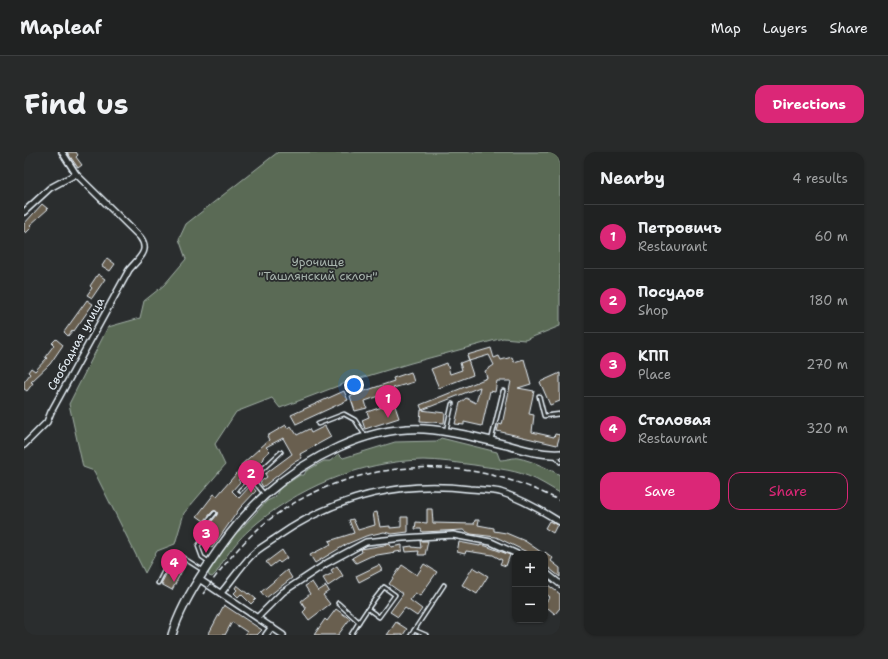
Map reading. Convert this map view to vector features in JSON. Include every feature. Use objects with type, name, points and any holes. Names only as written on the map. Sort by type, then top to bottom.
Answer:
[{"type":"main road","points":[[172,635],[192,590],[230,534],[265,495],[322,456],[367,437],[380,433],[409,429],[446,432],[534,452],[557,454]]},
{"type":"street","points":[[24,212],[50,188],[76,174],[62,152]]},
{"type":"street","name":"Свободная улица","points":[[24,445],[47,422],[51,412],[129,270],[144,252],[144,242],[140,237],[76,174]]},
{"type":"street","points":[[221,593],[253,555],[292,527],[332,505],[348,499],[411,488],[453,487],[499,492],[533,505],[560,522]]},
{"type":"street","points":[[258,617],[283,592],[327,563],[366,542],[453,535],[491,542],[512,552]]},
{"type":"street","points":[[548,574],[560,584]]},
{"type":"street","points":[[199,579],[284,635]]},
{"type":"street","points":[[266,635],[272,627]]},
{"type":"lane","points":[[491,442],[503,391]]},
{"type":"lane","points":[[538,396],[544,416],[560,414]]},
{"type":"lane","points":[[446,432],[452,404]]},
{"type":"lane","points":[[318,424],[344,414],[355,420],[367,437]]},
{"type":"lane","points":[[240,490],[281,452]]},
{"type":"lane","points":[[557,454],[560,462]]},
{"type":"lane","points":[[252,479],[265,495]]},
{"type":"lane","points":[[210,563],[202,557],[198,546],[205,536],[204,526],[215,513]]},
{"type":"lane","points":[[158,582],[172,555],[177,554],[204,571]]},
{"type":"lane","points":[[411,635],[444,585]]},
{"type":"lane","points":[[350,635],[358,622],[384,587],[395,595],[379,617],[368,609]]},
{"type":"lane","points":[[338,603],[358,622]]},
{"type":"lane","points":[[414,630],[426,635]]},
{"type":"green space","name":"Урочище \"Ташлянский склон\"","points":[[278,152],[560,152],[560,326],[525,340],[503,338],[411,363],[351,381],[280,408],[272,398],[236,412],[215,444],[225,465],[184,513],[175,544],[157,551],[145,573],[94,471],[83,467],[69,404],[108,327],[140,318],[144,301],[164,285],[186,259],[179,239],[186,224]]},
{"type":"green space","points":[[441,438],[497,452],[500,460],[518,458],[545,467],[560,475],[560,493],[528,476],[494,468],[429,460],[376,465],[330,480],[287,501],[267,515],[246,533],[230,552],[216,573],[212,577],[209,576],[208,570],[235,532],[239,531],[267,501],[275,497],[279,489],[300,475],[304,475],[306,471],[324,461],[330,461],[339,454],[343,458],[395,442],[437,441]]},
{"type":"building","points":[[67,152],[76,152],[78,155],[76,157],[82,165],[78,168]]},
{"type":"building","points":[[42,204],[48,209],[30,225],[32,227],[26,233],[24,231],[24,224]]},
{"type":"building","points":[[107,258],[115,264],[110,271],[102,266]]},
{"type":"building","points":[[98,274],[105,279],[92,298],[87,295],[92,288],[90,286]]},
{"type":"building","points":[[87,300],[93,304],[74,331],[73,330],[68,336],[64,332]]},
{"type":"building","points":[[56,339],[63,345],[50,364],[31,382],[33,383],[27,391],[24,389],[24,382],[30,374],[28,372],[31,368],[35,371],[47,358],[45,357],[54,345],[52,343]]},
{"type":"building","points":[[491,348],[494,358],[499,356],[501,360],[512,357],[514,362],[524,359],[531,384],[518,388],[534,391],[529,414],[534,415],[532,432],[554,437],[555,434],[560,435],[557,445],[497,431],[499,424],[502,425],[511,381],[497,381],[495,392],[490,391],[482,426],[464,422],[464,425],[455,424],[460,403],[466,398],[476,403],[480,387],[422,410],[420,405],[487,378],[485,371],[494,365],[489,355],[469,361],[467,355]]},
{"type":"building","points":[[468,360],[473,375],[439,388],[431,369],[447,363],[450,374],[462,370],[460,363]]},
{"type":"building","points":[[411,372],[414,382],[393,388],[394,391],[365,401],[367,408],[355,411],[350,396],[394,381],[393,378]]},
{"type":"building","points":[[560,373],[560,401],[550,405],[540,382]]},
{"type":"building","points":[[344,391],[348,400],[296,424],[291,415]]},
{"type":"building","points":[[394,403],[399,418],[365,429],[362,420],[369,417],[367,412]]},
{"type":"building","points":[[421,410],[445,413],[444,423],[420,421]]},
{"type":"building","points":[[286,425],[287,428],[291,426],[297,435],[309,429],[311,433],[325,426],[331,437],[300,454],[302,458],[293,463],[263,487],[260,482],[267,477],[265,474],[292,454],[283,438],[266,447],[270,451],[263,457],[264,459],[249,474],[247,471],[238,480],[240,482],[232,491],[239,498],[251,485],[256,491],[240,508],[212,548],[208,545],[217,531],[209,525],[217,515],[217,512],[213,511],[204,521],[197,516],[214,494],[217,496],[242,467],[241,465],[269,440],[267,436]]},
{"type":"building","points":[[427,509],[432,509],[433,523],[474,524],[475,520],[479,520],[478,525],[494,528],[494,531],[506,533],[525,541],[540,551],[525,551],[496,537],[471,534],[463,530],[422,532],[421,529],[415,529],[416,522],[427,523]]},
{"type":"building","points":[[377,512],[380,527],[401,527],[401,517],[408,517],[408,532],[392,534],[384,532],[366,536],[347,544],[315,563],[310,555],[331,544],[329,541],[354,533],[349,520],[353,519],[358,530],[375,525],[373,513]]},
{"type":"building","points":[[549,521],[557,525],[553,533],[545,528]]},
{"type":"building","points":[[420,541],[428,541],[425,555],[418,555],[419,551],[406,552],[405,547],[412,546],[421,548]]},
{"type":"building","points":[[459,542],[486,546],[510,555],[506,566],[500,564],[502,560],[493,555],[466,551],[465,554],[457,552]]},
{"type":"building","points":[[390,544],[391,547],[402,545],[402,551],[371,556],[356,563],[352,558],[362,552],[361,549]]},
{"type":"building","points":[[282,550],[287,558],[280,563],[278,561],[270,567],[266,562]]},
{"type":"building","points":[[548,554],[553,558],[551,561],[560,568],[560,577],[548,567]]},
{"type":"building","points":[[175,557],[186,563],[172,590],[161,584]]},
{"type":"building","points":[[424,564],[437,572],[420,596],[415,593],[410,600],[422,609],[417,616],[405,608],[398,617],[390,612],[403,594],[389,584],[402,565],[417,575]]},
{"type":"building","points":[[379,565],[382,570],[359,582],[356,576]]},
{"type":"building","points":[[337,566],[343,576],[328,586],[323,578],[333,573],[331,570]]},
{"type":"building","points":[[473,567],[488,576],[477,594],[462,585]]},
{"type":"building","points":[[287,570],[292,578],[266,598],[261,592]]},
{"type":"building","points":[[312,582],[318,591],[326,586],[329,591],[323,595],[330,604],[309,620],[303,612],[306,609],[301,601],[310,594],[305,586]]},
{"type":"building","points":[[237,585],[256,599],[251,604],[241,594],[238,597],[234,593],[237,590],[235,588]]},
{"type":"building","points":[[548,585],[560,594],[560,608],[555,614],[548,608],[548,599],[550,597],[548,595]]},
{"type":"building","points":[[224,605],[262,630],[257,635],[245,635],[247,632],[232,622],[225,635],[208,635]]},
{"type":"building","points":[[336,609],[350,619],[338,635],[314,635],[325,619],[327,621]]},
{"type":"building","points":[[396,622],[407,629],[403,635],[387,635]]},
{"type":"railway","points":[[203,594],[232,556],[265,523],[298,501],[333,484],[371,473],[409,468],[448,468],[486,474],[524,485],[560,501]]},
{"type":"place","name":"Петровичъ","points":[[388,418]]},
{"type":"place","name":"Посудов","points":[[251,493]]},
{"type":"place","name":"КПП","points":[[206,553]]},
{"type":"place","name":"Столовая","points":[[174,582]]}]
